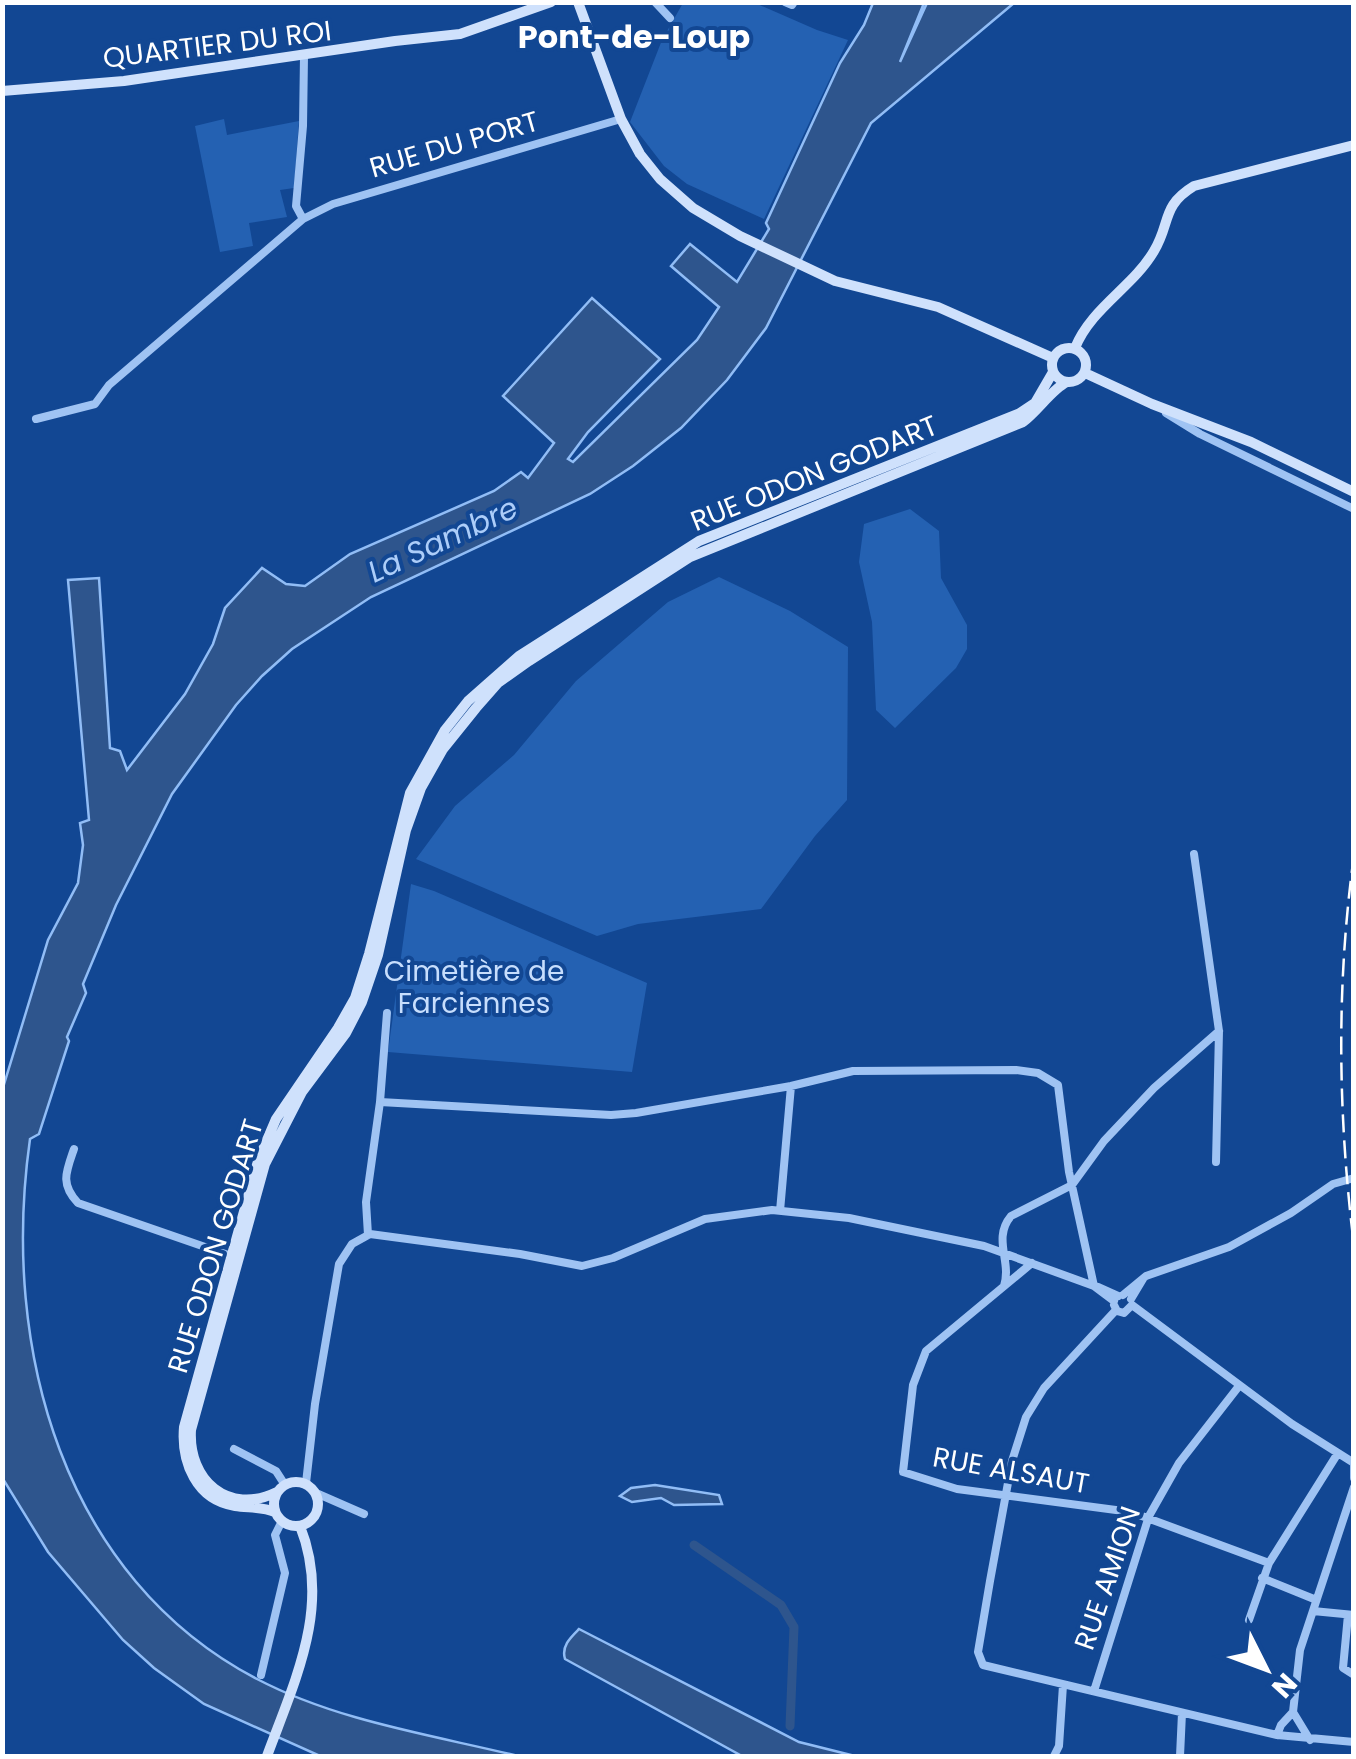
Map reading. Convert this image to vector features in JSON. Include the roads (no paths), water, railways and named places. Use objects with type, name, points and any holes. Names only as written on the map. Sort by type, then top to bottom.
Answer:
[{"type":"main road","name":"QUARTIER DU ROI","points":[[2,91],[124,81],[460,34],[551,2]]},
{"type":"main road","points":[[578,2],[621,118],[640,154],[692,208],[740,236],[853,288],[938,307],[1053,358]]},
{"type":"main road","points":[[1075,348],[1082,330],[1152,255],[1172,204],[1194,186],[1354,145]]},
{"type":"main road","points":[[1075,348],[1086,359],[1085,372],[1077,381],[1067,382],[1053,372],[1053,358],[1060,350],[1075,348]]},
{"type":"main road","name":"RUE ODON GODART","points":[[281,1489],[257,1499],[235,1498],[215,1490],[199,1474],[190,1452],[191,1430],[258,1160],[276,1119],[355,998],[370,954],[410,793],[444,730],[468,701],[520,656],[699,541],[1020,413],[1035,404],[1053,372]]},
{"type":"main road","points":[[1085,372],[1152,404],[1252,442],[1354,492]]},
{"type":"main road","name":"RUE ODON GODART","points":[[279,1516],[223,1504],[203,1490],[188,1471],[182,1450],[184,1427],[265,1164],[302,1092],[346,1033],[362,1002],[378,955],[406,830],[421,788],[443,749],[498,683],[690,557],[1023,422],[1042,408],[1058,386],[1067,382]]},
{"type":"main road","points":[[269,1752],[309,1629],[314,1588],[310,1552],[300,1526],[279,1516],[273,1503],[281,1489],[294,1481],[306,1484],[316,1493],[316,1514],[300,1526]]},
{"type":"street","points":[[655,2],[670,18]]},
{"type":"street","points":[[303,220],[296,206],[304,126],[304,56]]},
{"type":"street","name":"RUE DU PORT","points":[[36,419],[95,404],[109,385],[303,220],[333,204],[621,118]]},
{"type":"street","points":[[1152,404],[1200,434],[1354,508]]},
{"type":"street","points":[[1194,854],[1218,1031],[1216,1162]]},
{"type":"street","points":[[368,1235],[366,1202],[387,1013]]},
{"type":"street","points":[[1004,1286],[1008,1273],[1001,1235],[1004,1225],[1012,1216],[1072,1184],[1104,1141],[1154,1088],[1218,1031]]},
{"type":"street","points":[[380,1102],[636,1113],[853,1072],[1038,1072],[1058,1085],[1072,1184],[1094,1286]]},
{"type":"street","points":[[780,1211],[791,1086]]},
{"type":"street","points":[[74,1148],[64,1178],[67,1191],[78,1203],[235,1257]]},
{"type":"street","points":[[1354,1178],[1333,1184],[1291,1213],[1229,1247],[1146,1276],[1033,1404],[1012,1461],[978,1652],[983,1666],[1278,1735],[1354,1742]]},
{"type":"street","points":[[306,1484],[339,1264],[352,1244],[368,1235],[386,1234],[582,1266],[613,1258],[722,1214],[780,1211],[849,1218],[1003,1252],[1094,1286],[1122,1301],[1354,1464],[1354,1478]]},
{"type":"street","name":"RUE ALSAUT","points":[[1032,1262],[926,1351],[914,1386],[903,1472],[957,1488],[1149,1516],[1269,1562]]},
{"type":"street","name":"RUE AMION","points":[[1094,1691],[1149,1516],[1178,1463],[1240,1386]]},
{"type":"street","points":[[234,1448],[276,1471],[281,1489]]},
{"type":"street","points":[[1249,1620],[1269,1562],[1338,1453]]},
{"type":"street","points":[[1278,1735],[1293,1712],[1300,1650],[1354,1488]]},
{"type":"street","points":[[316,1493],[364,1514]]},
{"type":"street","points":[[261,1675],[283,1590],[284,1563],[275,1535],[279,1516]]},
{"type":"street","points":[[1262,1578],[1314,1600]]},
{"type":"street","points":[[1313,1610],[1351,1615],[1344,1668],[1354,1675]]},
{"type":"street","points":[[1054,1756],[1063,1685]]},
{"type":"street","points":[[1293,1712],[1310,1740]]},
{"type":"street","points":[[1180,1756],[1182,1713]]},
{"type":"water","name":"La Sambre","points":[[873,3],[924,3],[900,62],[927,3],[1014,3],[871,123],[766,328],[727,380],[681,428],[590,494],[371,597],[292,649],[236,705],[172,794],[116,905],[83,984],[86,993],[67,1037],[69,1041],[39,1134],[30,1139],[23,1219],[26,1298],[38,1376],[60,1450],[92,1519],[136,1582],[191,1635],[257,1679],[288,1694],[385,1725],[518,1756],[320,1756],[204,1704],[154,1668],[123,1640],[48,1552],[3,1479],[2,1091],[48,940],[78,883],[83,845],[80,823],[89,820],[68,580],[99,578],[110,748],[120,751],[127,770],[185,694],[213,644],[225,608],[262,568],[286,584],[305,586],[350,554],[494,491],[521,472],[528,478],[554,443],[503,396],[592,298],[660,359],[588,432],[568,459],[573,462],[697,340],[719,307],[671,266],[690,244],[737,282],[769,229],[766,223],[840,63]]},
{"type":"water","points":[[655,1485],[719,1495],[722,1504],[674,1505],[661,1498],[632,1502],[620,1496],[631,1488]]},
{"type":"water","points":[[579,1629],[799,1742],[855,1756],[742,1756],[565,1659],[566,1646]]},
{"type":"waterway","points":[[694,1545],[781,1605],[794,1627],[790,1726]]},
{"type":"railway","points":[[1354,855],[1344,953],[1341,1050],[1354,1246]]},
{"type":"district","name":"Pont-de-Loup","points":[[634,37]]},
{"type":"park label","name":"Cimetière de Farciennes","points":[[474,987]]}]
